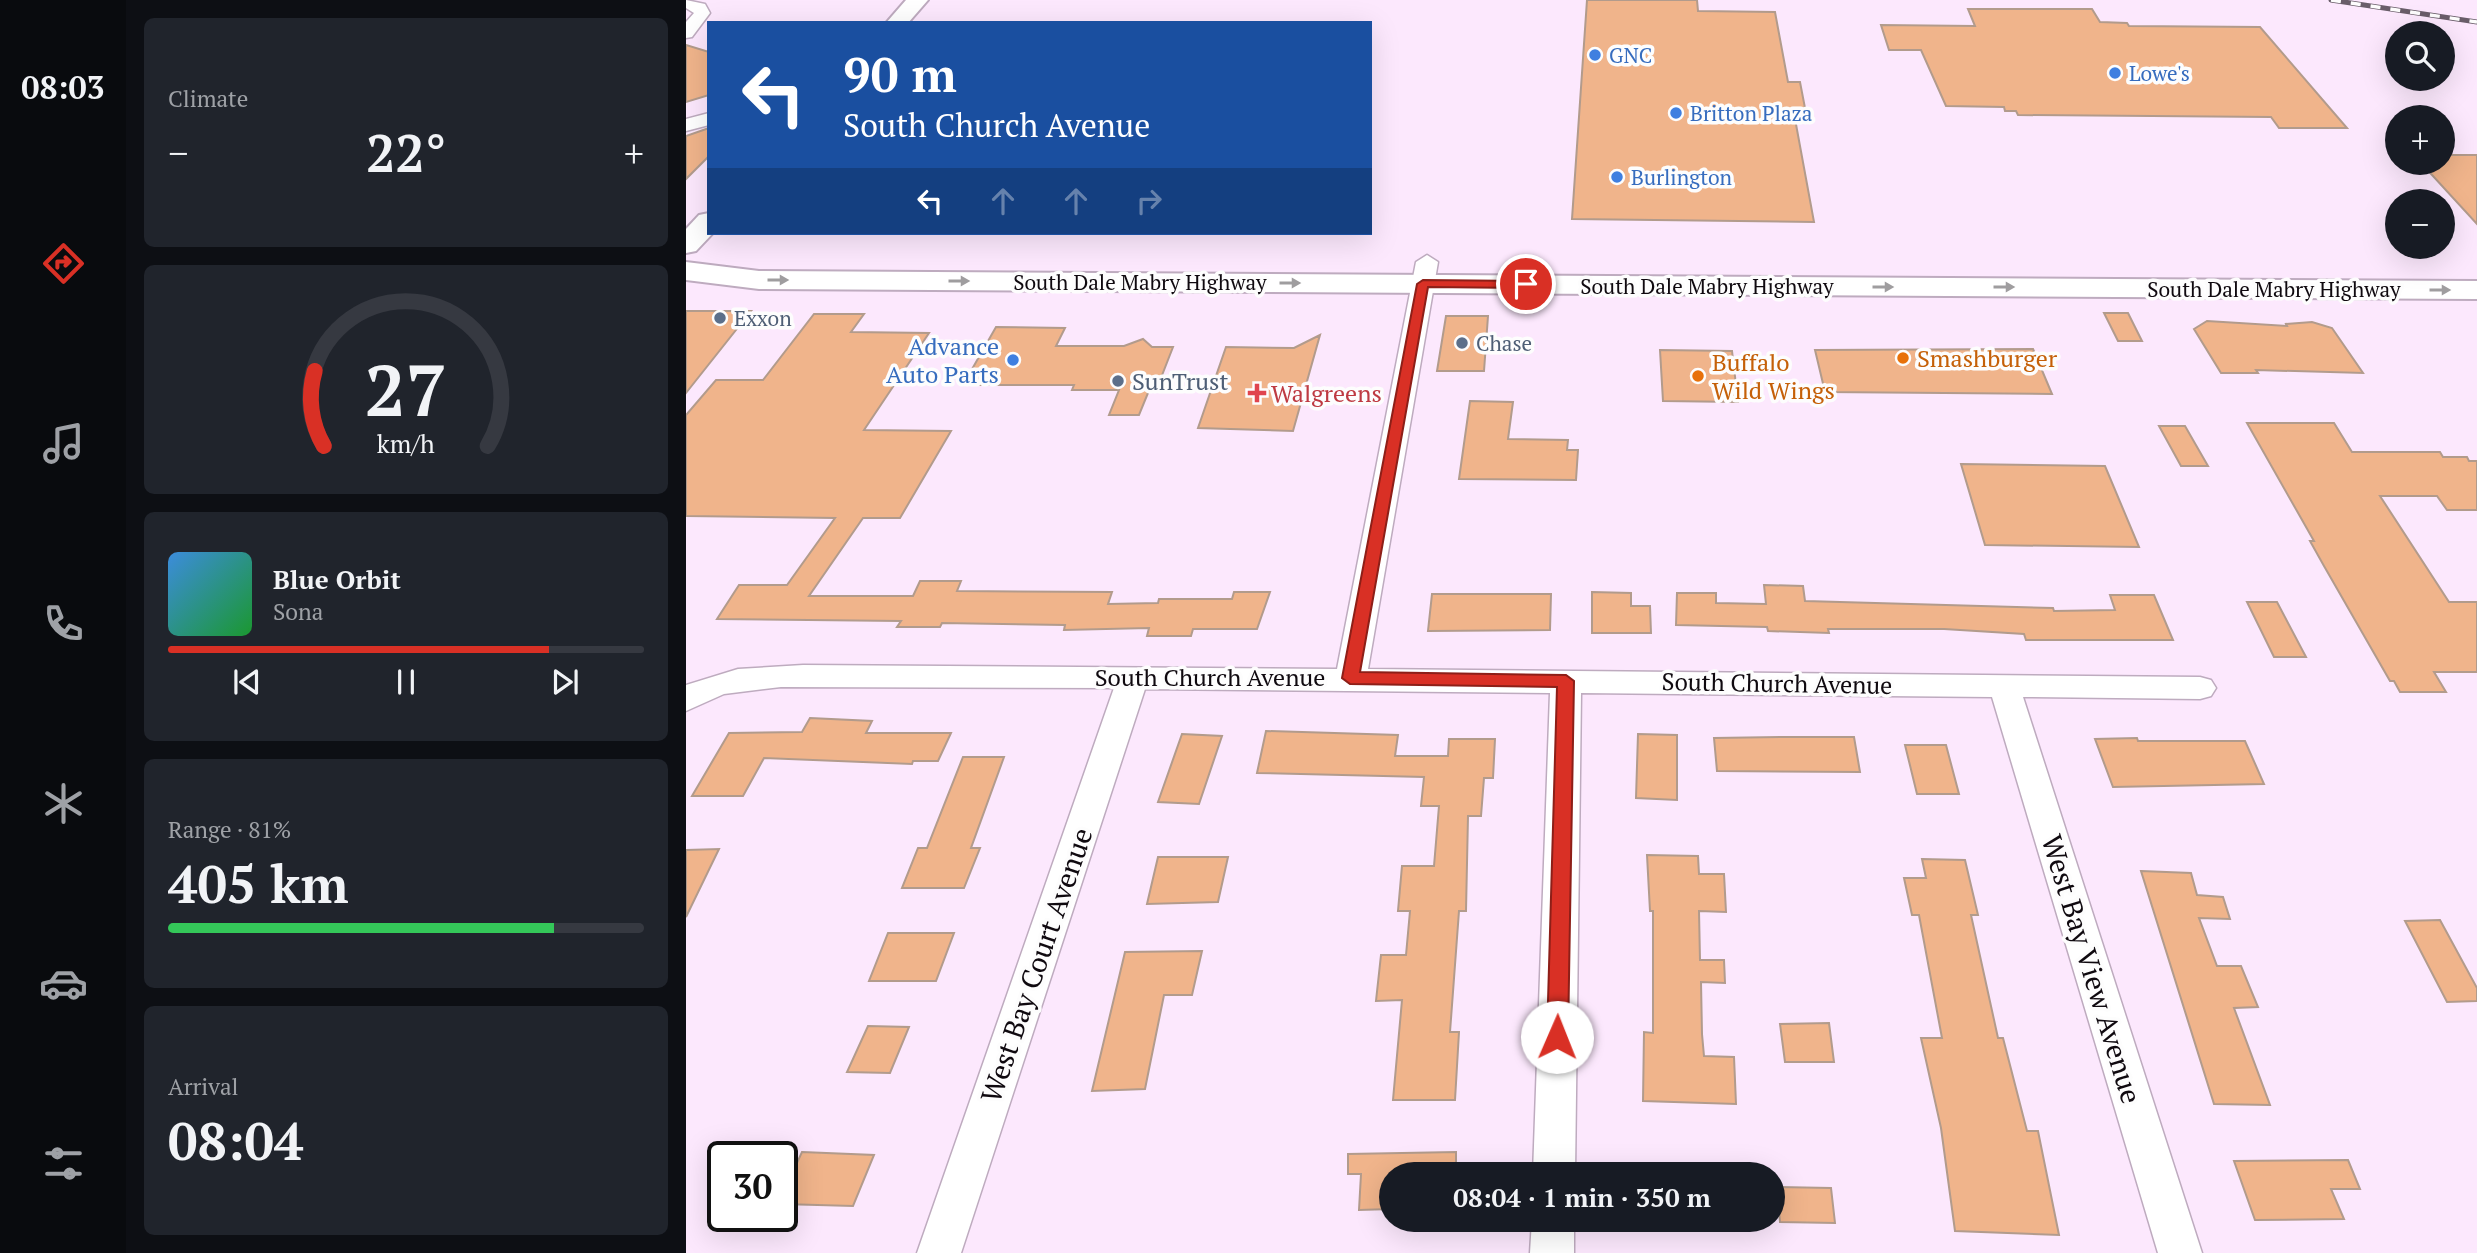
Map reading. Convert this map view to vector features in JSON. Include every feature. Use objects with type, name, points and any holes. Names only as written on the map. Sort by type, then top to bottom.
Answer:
[{"type":"main road","points":[[898,21],[915,2]]},
{"type":"main road","points":[[686,245],[707,223]]},
{"type":"main road","points":[[1653,285],[1740,275],[1816,275],[1850,265]]},
{"type":"main road","name":"South Dale Mabry Highway","points":[[686,268],[759,280],[1425,273],[1850,265],[2477,268]]},
{"type":"main road","points":[[2337,266],[2354,289]]},
{"type":"main road","name":"South Dale Mabry Highway","points":[[1425,273],[1653,285],[2477,290]]},
{"type":"street","points":[[686,2],[699,7],[702,13],[687,30]]},
{"type":"street","points":[[687,30],[707,29]]},
{"type":"street","points":[[686,125],[707,120]]},
{"type":"street","points":[[1350,678],[1425,273]]},
{"type":"street","name":"West Bay Court Avenue","points":[[939,1253],[1133,677]]},
{"type":"street","name":"South Church Avenue","points":[[686,700],[698,690],[763,678],[1350,678],[2200,688]]},
{"type":"street","points":[[1554,1162],[1566,681]]},
{"type":"street","name":"West Bay View Avenue","points":[[2004,686],[2180,1253]]},
{"type":"street","points":[[1552,1253],[1553,1232]]},
{"type":"building","name":"Britton Plaza","points":[[1587,0],[1697,0],[1698,11],[1775,12],[1788,82],[1800,82],[1805,108],[1793,108],[1814,222],[1572,219]]},
{"type":"building","name":"Lowe's","points":[[1968,9],[2092,9],[2100,22],[2127,23],[2129,26],[2260,27],[2347,128],[2279,128],[2271,117],[2018,115],[2016,111],[2005,111],[2004,107],[1946,106],[1921,50],[1889,50],[1881,25],[1975,26]]},
{"type":"building","points":[[686,45],[707,51],[707,96],[686,102]]},
{"type":"building","points":[[707,129],[707,158],[686,179],[686,136]]},
{"type":"building","points":[[2455,155],[2477,155],[2477,224],[2455,200],[2455,189],[2445,189],[2432,175],[2455,175]]},
{"type":"building","points":[[686,311],[751,311],[686,393]]},
{"type":"building","points":[[2104,313],[2128,313],[2142,341],[2118,341]]},
{"type":"building","points":[[814,314],[864,314],[851,332],[929,333],[864,430],[951,431],[900,518],[863,518],[809,596],[913,596],[920,581],[961,581],[957,591],[1112,592],[1108,604],[1158,603],[1159,599],[1232,599],[1234,592],[1270,592],[1257,629],[1193,629],[1191,636],[1147,636],[1149,628],[1064,630],[1065,625],[942,623],[940,627],[897,627],[901,621],[717,619],[739,585],[787,585],[835,518],[686,516],[686,415],[716,380],[763,380]]},
{"type":"building","name":"Chase","points":[[1446,316],[1488,316],[1484,371],[1437,371]]},
{"type":"building","points":[[2207,321],[2287,326],[2286,324],[2312,322],[2332,328],[2363,373],[2256,370],[2258,373],[2221,373],[2194,329]]},
{"type":"building","points":[[996,327],[1065,328],[1056,346],[1124,346],[1143,339],[1152,347],[1173,347],[1157,388],[1150,388],[1139,415],[1109,415],[1119,390],[1072,390],[1074,385],[963,385]]},
{"type":"building","name":"Walgreens","points":[[1320,335],[1293,431],[1198,428],[1226,347],[1294,348]]},
{"type":"building","points":[[2033,349],[2052,394],[1825,392],[1815,350]]},
{"type":"building","name":"Buffalo Wild Wings","points":[[1660,350],[1732,351],[1738,402],[1663,401]]},
{"type":"building","points":[[1470,401],[1513,402],[1508,439],[1568,440],[1567,450],[1578,450],[1576,480],[1459,479]]},
{"type":"building","points":[[2247,423],[2334,423],[2352,452],[2440,452],[2443,457],[2467,457],[2469,461],[2477,461],[2477,510],[2447,510],[2437,496],[2380,496],[2449,602],[2477,602],[2477,672],[2434,672],[2446,692],[2400,692],[2394,681],[2390,681],[2324,566],[2310,541],[2314,541]]},
{"type":"building","points":[[2159,426],[2185,426],[2208,466],[2181,466]]},
{"type":"building","points":[[1961,464],[2105,466],[2139,547],[1985,545]]},
{"type":"building","points":[[1764,585],[1803,586],[1805,601],[2053,608],[2054,611],[2115,610],[2110,595],[2154,595],[2173,640],[2026,640],[2024,634],[1944,629],[1828,629],[1829,633],[1768,631],[1767,627],[1676,625],[1677,593],[1716,593],[1716,603],[1766,604]]},
{"type":"building","points":[[1592,592],[1631,593],[1631,606],[1650,606],[1651,633],[1592,633]]},
{"type":"building","points":[[1432,594],[1551,594],[1550,630],[1428,631]]},
{"type":"building","points":[[2247,602],[2277,602],[2306,657],[2274,657]]},
{"type":"building","points":[[810,718],[872,721],[866,733],[951,733],[938,761],[913,761],[912,764],[764,758],[743,796],[692,796],[729,733],[802,732]]},
{"type":"building","points":[[1266,731],[1398,735],[1395,756],[1448,756],[1449,739],[1495,739],[1493,778],[1484,778],[1481,816],[1468,816],[1466,911],[1459,911],[1450,1032],[1459,1032],[1455,1100],[1393,1100],[1402,1000],[1376,1001],[1381,955],[1406,955],[1410,911],[1398,911],[1402,866],[1434,866],[1439,806],[1421,806],[1424,777],[1257,773]]},
{"type":"building","points":[[1182,734],[1222,736],[1199,804],[1158,802]]},
{"type":"building","points":[[1638,734],[1677,735],[1677,800],[1636,798]]},
{"type":"building","points":[[1854,737],[1860,772],[1717,771],[1714,738]]},
{"type":"building","points":[[2137,738],[2138,741],[2245,741],[2264,784],[2113,787],[2095,739]]},
{"type":"building","points":[[1905,745],[1946,745],[1959,794],[1917,794]]},
{"type":"building","points":[[963,757],[1004,757],[971,848],[980,848],[964,888],[902,888],[918,848],[927,848]]},
{"type":"building","points":[[719,849],[686,917],[686,850]]},
{"type":"building","points":[[1647,855],[1698,856],[1699,874],[1724,874],[1726,912],[1699,911],[1700,960],[1724,960],[1725,983],[1701,982],[1702,1034],[1704,1056],[1734,1057],[1736,1104],[1643,1101],[1644,1032],[1653,1033],[1653,911],[1650,911]]},
{"type":"building","points":[[1158,857],[1228,857],[1218,902],[1147,904]]},
{"type":"building","points":[[1922,859],[1965,860],[1978,915],[1971,915],[1998,1038],[2003,1038],[2027,1131],[2038,1131],[2059,1235],[1955,1231],[1941,1128],[1921,1038],[1942,1038],[1919,915],[1912,915],[1904,878],[1926,878]]},
{"type":"building","points":[[2141,871],[2191,873],[2197,895],[2223,897],[2230,919],[2199,918],[2217,966],[2241,966],[2258,1007],[2234,1008],[2270,1105],[2214,1104]]},
{"type":"building","points":[[2440,920],[2477,988],[2477,1001],[2447,1002],[2405,921]]},
{"type":"building","points":[[888,933],[954,933],[936,981],[869,981]]},
{"type":"building","points":[[1202,951],[1192,995],[1164,995],[1145,1089],[1092,1091],[1125,952]]},
{"type":"building","points":[[1829,1023],[1834,1062],[1785,1062],[1780,1024]]},
{"type":"building","points":[[868,1026],[909,1027],[890,1073],[847,1072]]},
{"type":"building","points":[[802,1152],[874,1155],[853,1206],[798,1204],[798,1161]]},
{"type":"building","points":[[1456,1152],[1456,1162],[1379,1162],[1379,1209],[1359,1210],[1361,1174],[1348,1174],[1348,1154]]},
{"type":"building","points":[[2348,1160],[2360,1189],[2331,1189],[2344,1219],[2255,1220],[2234,1161]]},
{"type":"building","points":[[1785,1187],[1831,1188],[1835,1223],[1785,1222]]},
{"type":"railway","points":[[2331,0],[2477,22]]},
{"type":"place","name":"GNC","points":[[1595,55]]},
{"type":"place","name":"Lowe's","points":[[2115,73]]},
{"type":"place","name":"Britton Plaza","points":[[1676,113]]},
{"type":"place","name":"Burlington","points":[[1617,177]]},
{"type":"place","name":"Exxon","points":[[720,318]]},
{"type":"place","name":"Chase","points":[[1462,343]]},
{"type":"place","name":"Smashburger","points":[[1903,358]]},
{"type":"place","name":"Advance Auto Parts","points":[[1013,360]]},
{"type":"place","name":"Buffalo Wild Wings","points":[[1698,376]]},
{"type":"place","name":"SunTrust","points":[[1118,381]]},
{"type":"place","name":"Walgreens","points":[[1257,393]]},
{"type":"route","points":[[1526,284],[1423,284],[1350,678],[1566,681],[1557,1037]]}]
